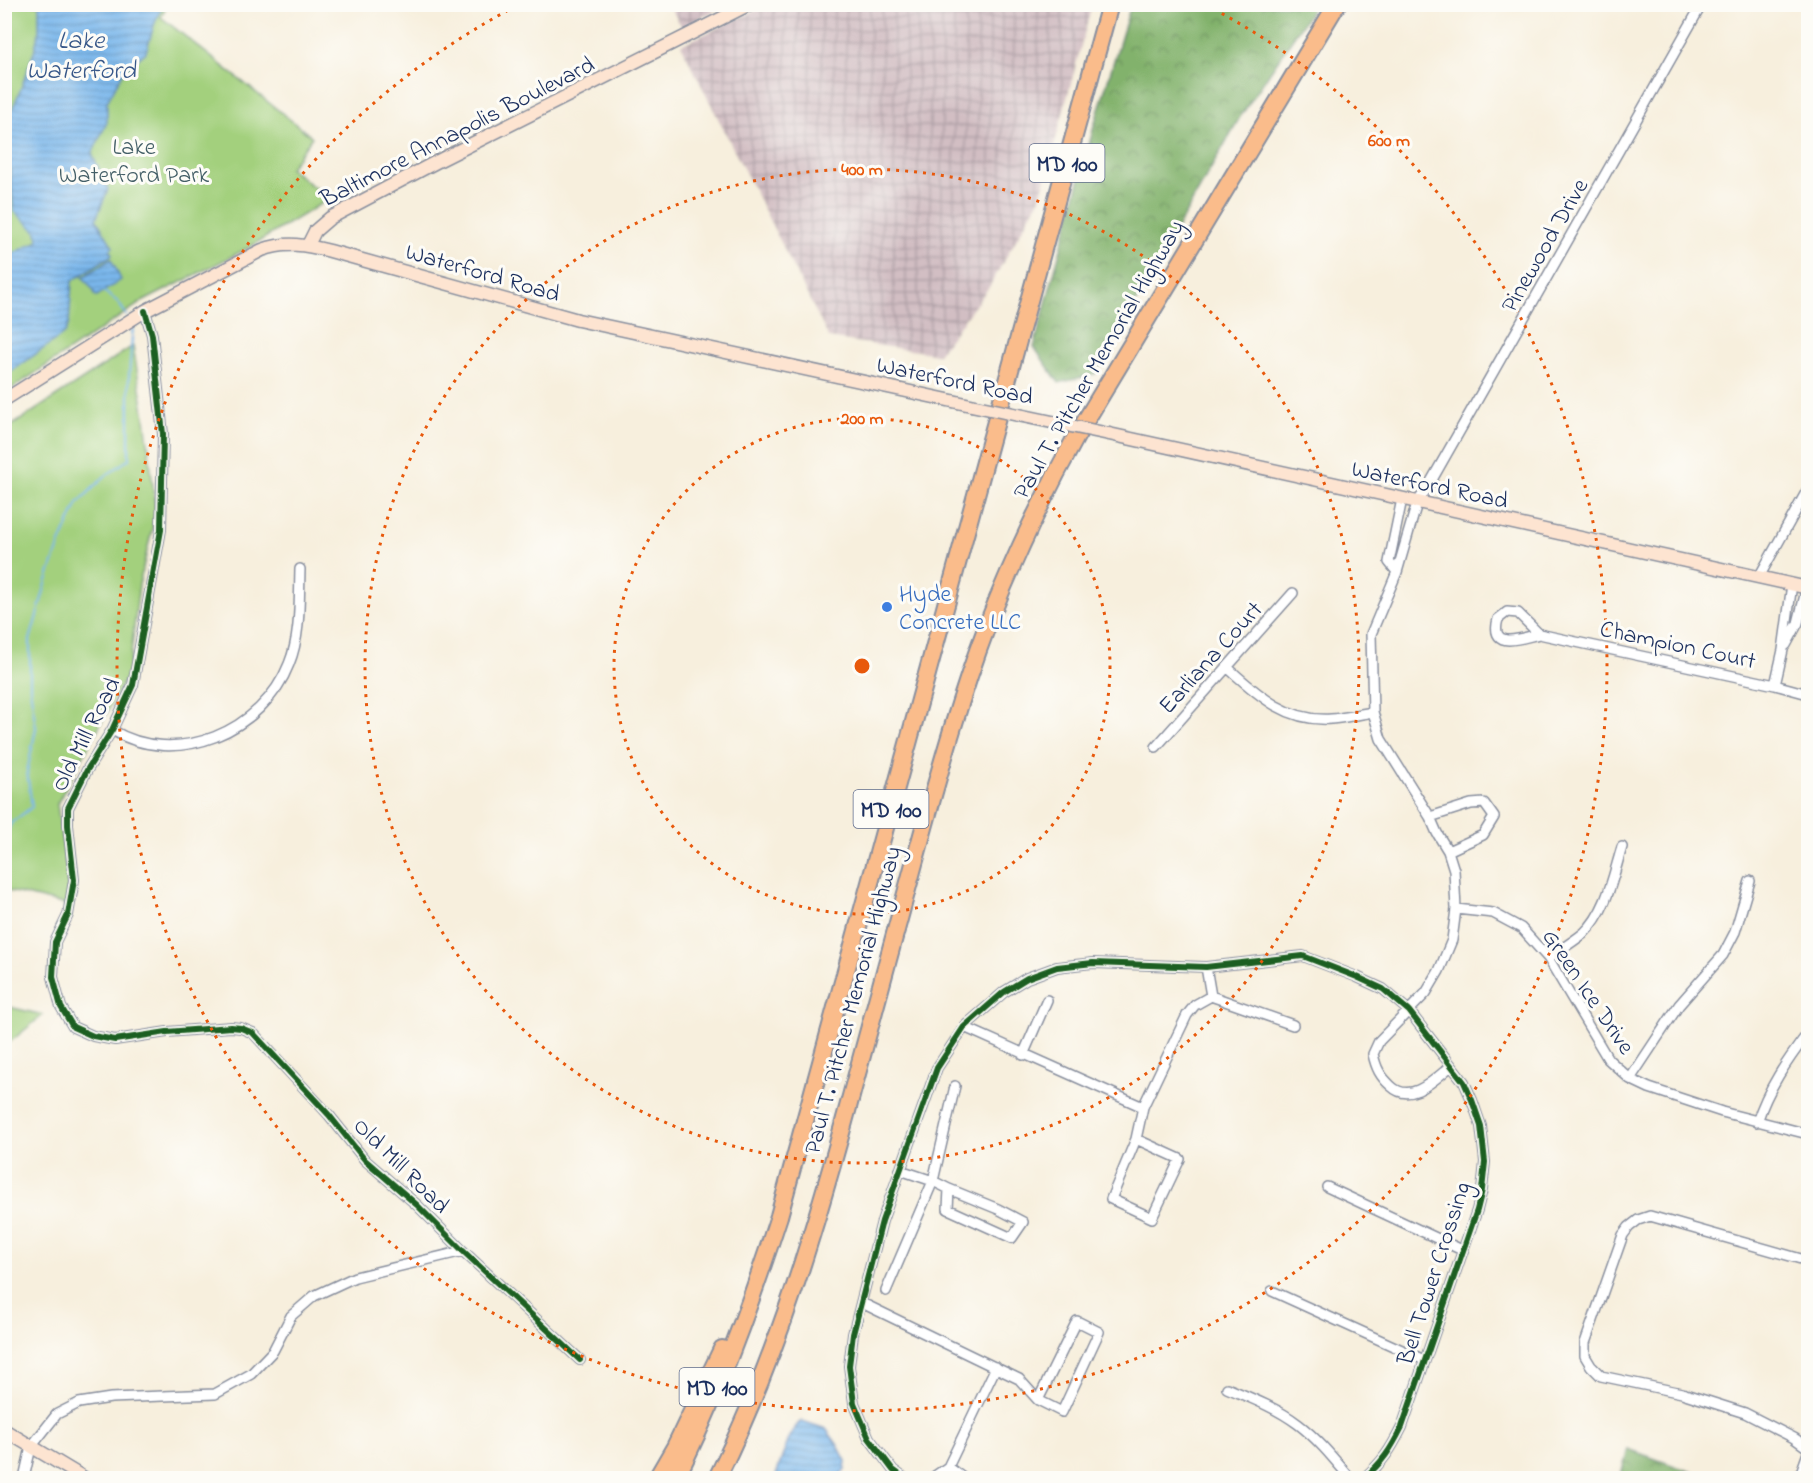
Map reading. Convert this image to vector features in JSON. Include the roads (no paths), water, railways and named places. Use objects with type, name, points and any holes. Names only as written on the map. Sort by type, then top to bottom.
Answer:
[{"type":"highway","name":"Paul T. Pitcher Memorial Highway","points":[[675,1479],[716,1392],[754,1294],[797,1155],[1110,4]]},
{"type":"highway","name":"Paul T. Pitcher Memorial Highway","points":[[717,1479],[777,1340],[821,1207],[947,744],[987,627],[1013,562],[1077,435],[1337,4]]},
{"type":"highway","points":[[657,1479],[675,1447],[735,1321],[754,1294]]},
{"type":"highway","points":[[727,1479],[756,1407],[777,1340]]},
{"type":"main road","name":"Baltimore Annapolis Boulevard","points":[[308,245],[315,231],[330,218],[750,4]]},
{"type":"main road","points":[[4,400],[145,311],[262,250],[278,244],[308,245]]},
{"type":"main road","name":"Waterford Road","points":[[308,245],[578,320],[1808,588]]},
{"type":"main road","points":[[4,1430],[84,1479]]},
{"type":"street","name":"Pinewood Drive","points":[[1451,1066],[1423,1088],[1405,1093],[1396,1091],[1381,1077],[1373,1054],[1379,1041],[1426,993],[1439,971],[1452,939],[1456,909],[1454,870],[1448,850],[1381,739],[1373,712],[1371,634],[1397,572],[1417,502],[1435,476],[1702,4]]},
{"type":"street","name":"Old Mill Road","points":[[145,311],[152,335],[163,434],[161,531],[133,685],[112,730],[87,770],[68,808],[74,880],[68,915],[55,942],[53,977],[61,1007],[73,1027],[93,1036],[115,1040],[167,1032],[231,1027],[253,1033],[329,1115],[365,1160],[417,1205],[580,1360]]},
{"type":"street","points":[[1759,577],[1809,489]]},
{"type":"street","points":[[1397,572],[1389,562],[1402,499]]},
{"type":"street","points":[[112,730],[133,741],[158,746],[180,746],[200,742],[229,731],[258,712],[281,682],[293,654],[300,569]]},
{"type":"street","points":[[1775,685],[1783,650],[1792,584]]},
{"type":"street","points":[[1783,650],[1798,623],[1808,588]]},
{"type":"street","name":"Earliana Court","points":[[1156,747],[1293,593]]},
{"type":"street","name":"Champion Court","points":[[1539,634],[1809,694]]},
{"type":"street","points":[[1228,668],[1258,696],[1283,711],[1312,719],[1373,712]]},
{"type":"street","points":[[1430,817],[1471,804],[1484,803],[1494,817],[1483,835],[1448,850]]},
{"type":"street","points":[[1548,958],[1585,932],[1600,913],[1609,892],[1622,846]]},
{"type":"street","points":[[1630,1079],[1679,1005],[1723,955],[1735,932],[1750,881]]},
{"type":"street","name":"Green Ice Drive","points":[[1456,909],[1493,913],[1521,928],[1548,958],[1608,1059],[1630,1079],[1649,1089],[1757,1122],[1809,1134]]},
{"type":"street","name":"Bell Tower Crossing","points":[[904,1479],[893,1470],[869,1437],[854,1403],[849,1366],[853,1334],[882,1221],[900,1170],[937,1068],[964,1028],[1004,992],[1027,978],[1057,967],[1093,963],[1206,967],[1303,956],[1357,976],[1383,990],[1410,1011],[1464,1082],[1481,1126],[1485,1162],[1477,1210],[1402,1426],[1392,1448],[1380,1465],[1364,1479]]},
{"type":"street","points":[[1206,967],[1211,996]]},
{"type":"street","points":[[1211,996],[1293,1025]]},
{"type":"street","points":[[1136,1139],[1180,1159],[1152,1218],[1111,1199],[1136,1139],[1143,1107],[1187,1016],[1196,1005],[1211,996]]},
{"type":"street","points":[[1023,1055],[1047,1000]]},
{"type":"street","points":[[964,1028],[1143,1107]]},
{"type":"street","points":[[1757,1122],[1766,1098],[1781,1070],[1809,1033]]},
{"type":"street","points":[[886,1291],[933,1181],[955,1086]]},
{"type":"street","points":[[900,1170],[933,1181],[1023,1222],[1012,1238],[948,1209],[949,1189]]},
{"type":"street","points":[[1327,1187],[1462,1250]]},
{"type":"street","points":[[1809,1262],[1650,1216],[1638,1220],[1623,1235],[1585,1350],[1585,1356],[1591,1366],[1601,1376],[1682,1393],[1745,1413],[1809,1448]]},
{"type":"street","points":[[24,1479],[31,1447],[57,1414],[79,1403],[111,1398],[215,1394],[250,1374],[273,1351],[291,1316],[314,1296],[355,1277],[463,1251]]},
{"type":"street","points":[[1272,1291],[1424,1360]]},
{"type":"street","points":[[862,1303],[1019,1379],[1038,1400],[1062,1412],[1099,1332],[1077,1321],[1038,1400]]},
{"type":"street","points":[[932,1479],[948,1467],[996,1367]]},
{"type":"street","points":[[1227,1388],[1263,1403],[1298,1424],[1328,1452],[1350,1479]]},
{"type":"street","points":[[1799,1479],[1809,1453]]},
{"type":"street","points":[[948,1467],[963,1479]]},
{"type":"water","name":"Lake Waterford","points":[[39,5],[163,5],[146,52],[124,71],[107,102],[107,122],[92,154],[108,189],[96,219],[113,247],[110,250],[112,255],[72,281],[69,323],[65,333],[8,374],[4,371],[5,258],[38,241],[37,232],[14,211],[6,124],[34,52],[39,31]]},
{"type":"water","points":[[111,259],[121,280],[97,296],[94,295],[94,291],[83,277]]},
{"type":"water","points":[[802,1421],[826,1429],[837,1444],[846,1461],[845,1470],[838,1478],[775,1478],[793,1431]]},
{"type":"waterway","points":[[102,290],[118,302],[127,316]]},
{"type":"waterway","points":[[4,839],[11,823],[32,807],[27,772],[36,728],[30,688],[30,640],[47,580],[78,503],[104,477],[129,459],[129,376],[133,325]]},
{"type":"place","name":"Hyde Concrete LLC","points":[[887,607]]},
{"type":"park label","name":"Lake Waterford Park","points":[[134,160]]}]
